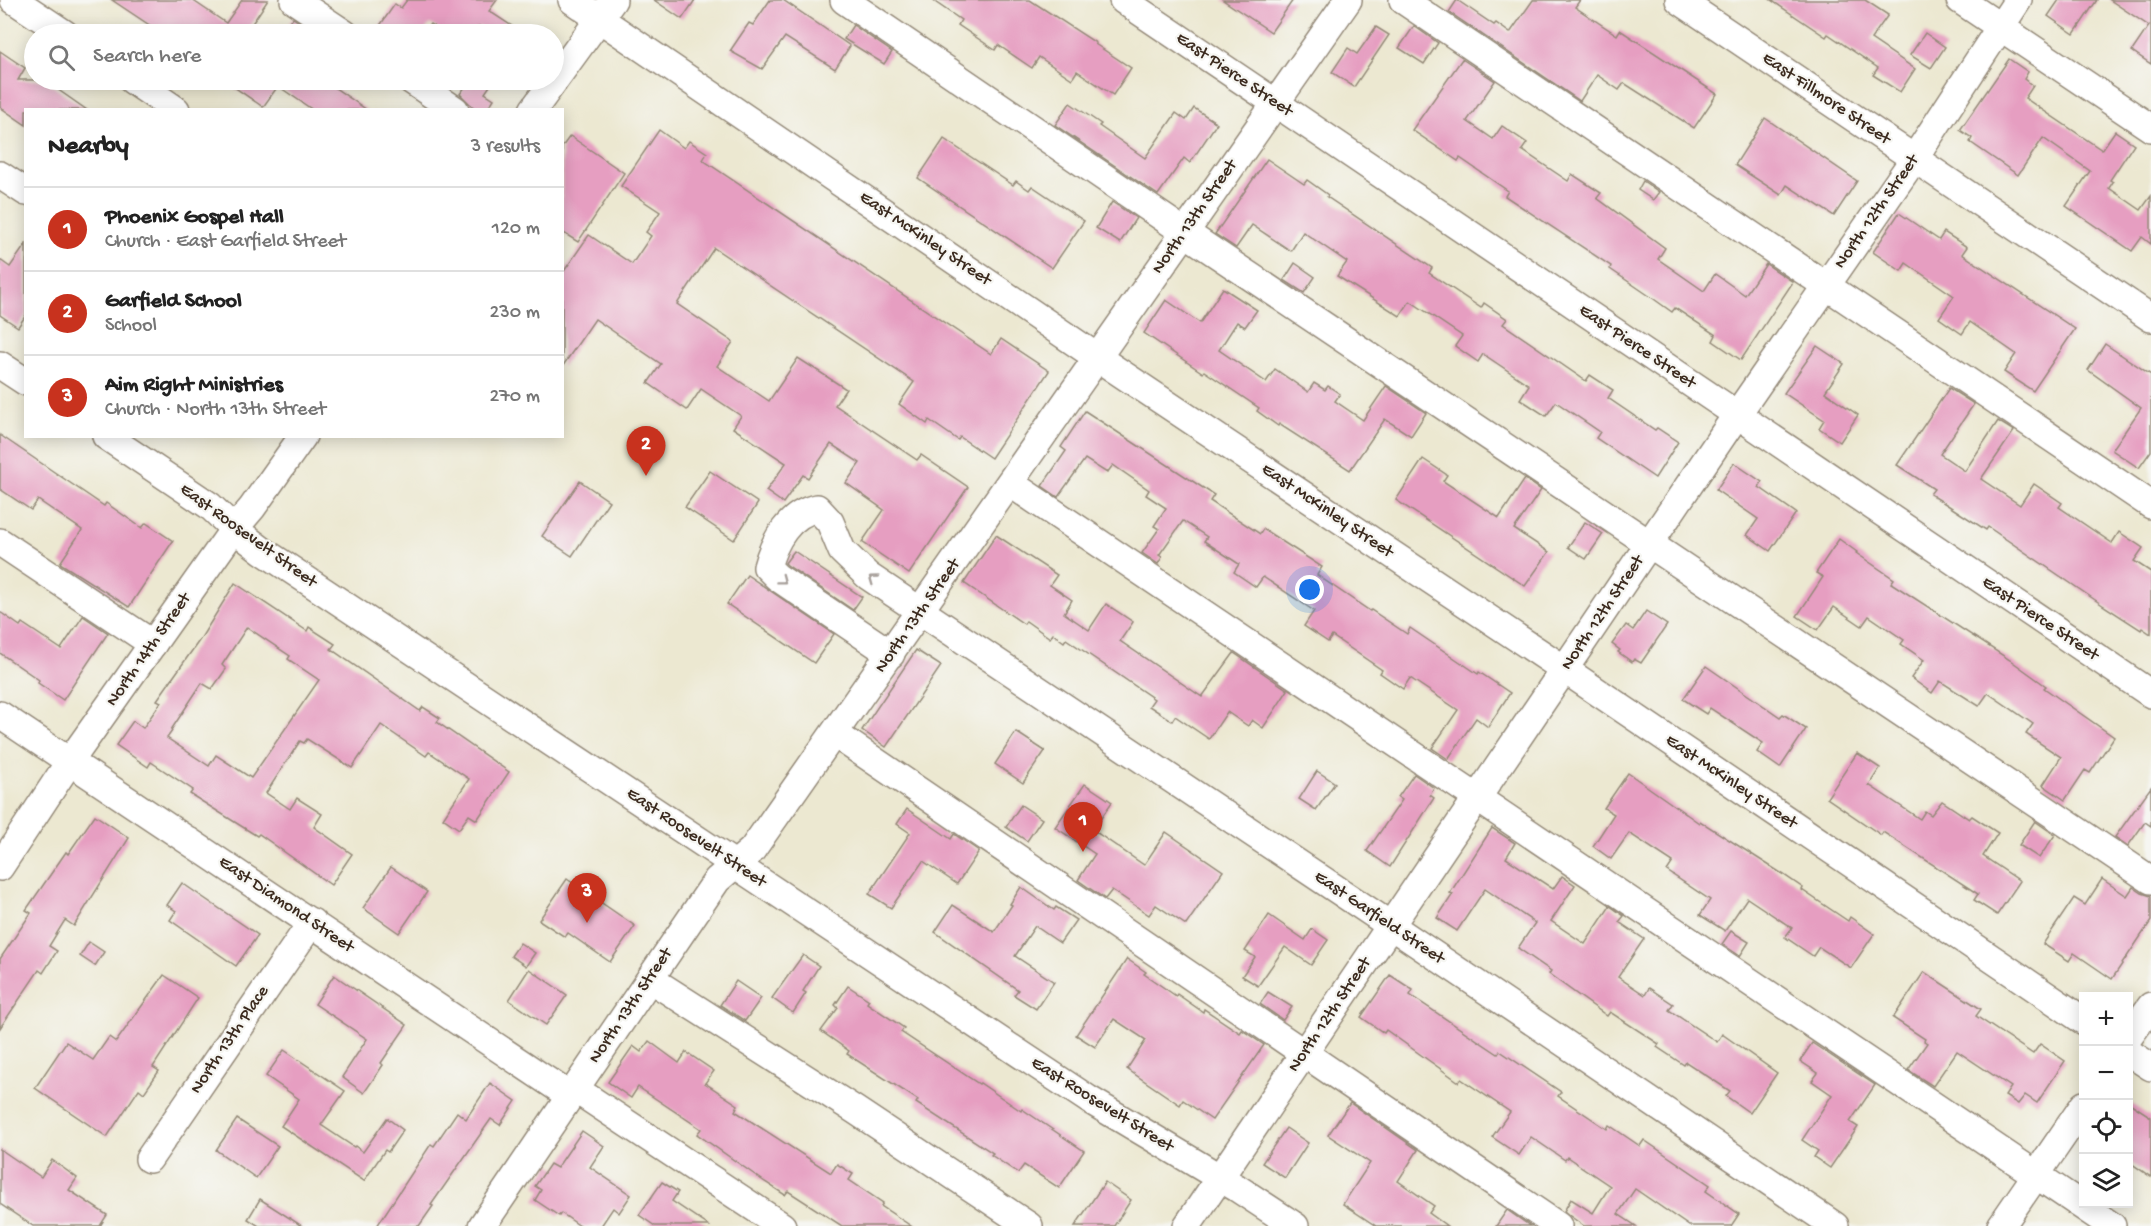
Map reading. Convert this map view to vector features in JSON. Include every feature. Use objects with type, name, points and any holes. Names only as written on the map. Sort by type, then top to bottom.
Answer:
[{"type":"street","points":[[14,0],[50,24]]},
{"type":"street","points":[[294,0],[330,24]]},
{"type":"street","name":"East McKinley Street","points":[[572,0],[606,9],[1098,358],[2079,1018]]},
{"type":"street","points":[[844,0],[1184,232],[2151,880]]},
{"type":"street","name":"East Pierce Street","points":[[1123,0],[2151,694]]},
{"type":"street","name":"North 13th Street","points":[[491,1223],[572,1093],[717,880],[752,850],[1348,0]]},
{"type":"street","points":[[1404,0],[2151,505]]},
{"type":"street","name":"East Fillmore Street","points":[[1679,0],[2151,318]]},
{"type":"street","points":[[1960,0],[2151,128]]},
{"type":"street","name":"North 12th Street","points":[[1187,1226],[1737,415],[1914,159],[2018,0]]},
{"type":"street","points":[[564,67],[606,9]]},
{"type":"street","points":[[147,90],[173,108]]},
{"type":"street","points":[[426,90],[452,108]]},
{"type":"street","points":[[534,108],[547,90]]},
{"type":"street","points":[[0,175],[24,191]]},
{"type":"street","points":[[0,365],[24,381]]},
{"type":"street","name":"East Roosevelt Street","points":[[112,438],[210,506],[262,551],[1088,1099],[1220,1177],[1295,1226]]},
{"type":"street","name":"North 14th Street","points":[[0,867],[70,761],[234,529],[252,508],[302,438]]},
{"type":"street","points":[[1010,483],[2112,1226]]},
{"type":"street","name":"East Garfield Street","points":[[891,654],[777,577],[767,567],[772,547],[786,527],[805,510],[817,508],[830,522],[842,552],[868,576],[1391,925],[1834,1226]]},
{"type":"street","points":[[0,542],[153,644]]},
{"type":"street","name":"East Diamond Street","points":[[0,715],[572,1093],[782,1226]]},
{"type":"street","points":[[835,734],[1558,1226]]},
{"type":"street","name":"North 13th Place","points":[[149,1159],[312,922]]},
{"type":"street","points":[[650,979],[855,1110],[1029,1226]]},
{"type":"street","points":[[2133,1031],[2151,1006]]},
{"type":"street","points":[[2133,1055],[2151,1067]]},
{"type":"street","points":[[2001,1226],[2079,1112]]},
{"type":"building","points":[[112,0],[192,0],[226,23],[242,0],[268,0],[252,24],[148,24]]},
{"type":"building","points":[[407,0],[497,0],[489,11],[509,24],[381,24],[395,4],[401,8]]},
{"type":"building","points":[[654,0],[695,0],[682,19]]},
{"type":"building","points":[[770,0],[783,0],[850,46],[835,69],[785,37],[762,69],[730,51],[749,23],[753,25]]},
{"type":"building","points":[[932,0],[1030,0],[1131,68],[1113,95],[1077,71],[1072,79],[1039,57],[1032,68],[998,45],[995,50],[958,25],[961,20]]},
{"type":"building","points":[[1223,0],[1293,0],[1271,32]]},
{"type":"building","points":[[1457,0],[1510,33],[1533,0],[1580,0],[1575,7],[1617,35],[1620,30],[1717,94],[1694,128],[1624,83],[1619,90],[1597,75],[1580,101],[1449,12]]},
{"type":"building","points":[[1771,0],[1865,0],[1888,15],[1871,39],[1915,69],[1900,92],[1873,75],[1878,68],[1828,34],[1826,37]]},
{"type":"building","points":[[2059,0],[2097,0],[2074,34],[2048,16]]},
{"type":"building","points":[[2110,0],[2151,0],[2151,64],[2132,51],[2149,26]]},
{"type":"building","points":[[293,18],[302,24],[289,24]]},
{"type":"building","points":[[853,25],[892,52],[884,64],[844,39]]},
{"type":"building","points":[[1414,26],[1438,43],[1424,64],[1399,48]]},
{"type":"building","points":[[1376,27],[1389,35],[1354,87],[1332,72],[1348,48],[1357,54]]},
{"type":"building","points":[[1925,33],[1945,47],[1931,68],[1910,55]]},
{"type":"building","points":[[0,51],[24,67],[18,80],[24,80],[24,90],[58,90],[84,108],[24,108],[24,124],[0,107]]},
{"type":"building","points":[[1462,59],[1495,81],[1467,121],[1493,139],[1502,126],[1527,143],[1522,150],[1568,181],[1572,174],[1601,193],[1597,198],[1665,248],[1658,259],[1704,291],[1715,274],[1745,295],[1766,264],[1793,282],[1741,360],[1713,341],[1716,335],[1675,308],[1672,312],[1610,269],[1611,266],[1505,196],[1508,191],[1460,158],[1458,161],[1412,130]]},
{"type":"building","points":[[2009,59],[2028,72],[2024,79],[2033,86],[2025,98],[2102,150],[2115,131],[2134,144],[2110,180],[2113,182],[2109,188],[2141,210],[2151,196],[2151,244],[2142,237],[2132,251],[2066,206],[2090,171],[2043,138],[2018,175],[1970,142],[1972,138],[1960,130]]},
{"type":"building","points":[[238,90],[275,90],[263,107]]},
{"type":"building","points":[[284,90],[338,90],[364,108],[310,108]]},
{"type":"building","points":[[463,90],[487,90],[485,93],[494,99],[488,108],[474,108],[460,94]]},
{"type":"building","points":[[1070,103],[1145,158],[1176,113],[1186,120],[1194,108],[1217,123],[1190,163],[1184,158],[1158,195],[1055,125]]},
{"type":"building","points":[[1765,118],[1857,181],[1834,216],[1787,185],[1781,195],[1735,165]]},
{"type":"building","points":[[659,130],[684,148],[689,141],[707,153],[703,160],[991,354],[1001,339],[1049,371],[991,458],[960,437],[958,440],[929,420],[927,424],[899,404],[914,382],[714,248],[677,304],[733,342],[717,366],[769,401],[798,358],[846,389],[835,405],[917,460],[921,455],[968,487],[909,574],[862,542],[884,510],[846,483],[860,463],[831,444],[808,478],[803,475],[783,503],[766,491],[786,463],[733,428],[741,416],[701,389],[687,410],[648,383],[661,364],[595,319],[564,364],[564,271],[589,235],[632,264],[651,236],[646,232],[660,212],[621,186]]},
{"type":"building","points":[[570,136],[624,173],[578,242],[564,233],[564,144]]},
{"type":"building","points":[[944,139],[1013,185],[1016,181],[1029,190],[1032,186],[1084,221],[1052,268],[918,178]]},
{"type":"building","points":[[1267,159],[1304,184],[1307,180],[1328,195],[1327,197],[1432,268],[1429,273],[1481,308],[1484,303],[1507,319],[1503,324],[1586,381],[1590,375],[1613,390],[1608,398],[1655,430],[1657,428],[1678,442],[1655,478],[1596,438],[1600,432],[1556,402],[1546,416],[1520,399],[1529,385],[1483,354],[1478,362],[1455,346],[1462,336],[1410,301],[1400,316],[1337,276],[1347,262],[1303,232],[1291,251],[1252,225],[1236,248],[1215,234]]},
{"type":"building","points":[[1643,181],[1659,192],[1653,200],[1638,190]]},
{"type":"building","points":[[1112,202],[1136,218],[1120,243],[1096,228]]},
{"type":"building","points":[[1899,213],[1939,240],[1944,232],[1967,247],[1962,254],[2075,329],[2033,391],[2004,372],[2016,354],[1970,322],[1962,334],[1939,318],[1954,296],[1906,263],[1901,271],[1873,252]]},
{"type":"building","points":[[24,247],[24,318],[18,327],[0,315],[0,260],[10,267]]},
{"type":"building","points":[[1295,263],[1315,277],[1304,293],[1284,280]]},
{"type":"building","points":[[1223,288],[1257,310],[1245,327],[1237,322],[1219,350],[1266,382],[1275,369],[1308,392],[1314,383],[1325,390],[1328,386],[1340,394],[1335,401],[1363,420],[1386,386],[1426,413],[1411,436],[1385,419],[1350,470],[1279,424],[1278,426],[1257,411],[1259,408],[1144,333],[1166,300],[1200,323]]},
{"type":"building","points":[[2105,344],[2151,375],[2151,451],[2139,468],[2112,450],[2141,408],[2088,370]]},
{"type":"building","points":[[1817,346],[1844,364],[1825,392],[1858,415],[1840,442],[1819,428],[1824,420],[1784,393]]},
{"type":"building","points":[[1949,388],[1974,404],[1940,454],[1965,471],[1998,421],[2014,431],[1981,479],[2020,505],[2034,484],[2062,503],[2059,507],[2112,543],[2119,532],[2143,548],[2134,561],[2151,572],[2151,634],[2104,606],[1988,527],[1986,530],[1930,494],[1934,489],[1897,465]]},
{"type":"building","points":[[1085,411],[1214,495],[1210,501],[1260,534],[1263,529],[1322,567],[1317,575],[1370,611],[1407,634],[1410,628],[1510,693],[1488,727],[1476,718],[1448,759],[1432,748],[1458,710],[1410,678],[1403,689],[1380,673],[1382,670],[1332,636],[1328,642],[1304,626],[1314,611],[1263,577],[1256,587],[1234,572],[1239,564],[1204,541],[1207,537],[1183,521],[1159,555],[1162,557],[1158,564],[1142,553],[1159,529],[1154,526],[1166,508],[1146,495],[1149,490],[1113,465],[1107,473],[1085,459],[1058,497],[1042,486],[1066,451],[1061,447]]},
{"type":"building","points":[[0,435],[104,506],[106,503],[142,528],[146,523],[173,541],[129,607],[60,563],[82,530],[38,500],[31,510],[0,489]]},
{"type":"building","points":[[1423,459],[1447,475],[1443,481],[1499,518],[1525,479],[1541,490],[1514,529],[1549,552],[1525,586],[1396,500]]},
{"type":"building","points":[[1734,463],[1762,482],[1759,487],[1796,513],[1770,551],[1747,535],[1758,519],[1716,490]]},
{"type":"building","points":[[710,471],[758,503],[734,540],[685,507]]},
{"type":"building","points":[[580,481],[609,501],[572,556],[542,536]]},
{"type":"building","points":[[1585,522],[1603,534],[1586,559],[1568,547]]},
{"type":"building","points":[[996,535],[1057,575],[1050,585],[1072,600],[1064,613],[1089,630],[1106,604],[1133,622],[1120,641],[1202,697],[1234,653],[1288,690],[1263,728],[1252,720],[1248,726],[1227,712],[1209,739],[1175,716],[1172,721],[1149,706],[1154,699],[1066,639],[1064,642],[1053,634],[1050,638],[1026,621],[1024,624],[964,583]]},
{"type":"building","points":[[1839,539],[1894,579],[1891,583],[2010,660],[2046,686],[2044,688],[2114,737],[2090,773],[2085,770],[2065,800],[2043,785],[2061,757],[2026,734],[2033,724],[1988,693],[1979,706],[1940,681],[1932,693],[1911,678],[1924,660],[1901,644],[1904,640],[1869,616],[1862,626],[1834,607],[1818,630],[1797,616],[1823,577],[1816,573]]},
{"type":"building","points":[[794,551],[862,597],[853,610],[785,563]]},
{"type":"building","points":[[747,575],[834,634],[814,663],[727,604]]},
{"type":"building","points":[[235,583],[307,631],[309,627],[335,644],[331,649],[420,711],[423,707],[440,718],[437,722],[509,772],[477,820],[469,815],[459,829],[443,818],[469,779],[429,752],[426,756],[381,725],[352,768],[307,739],[304,743],[300,741],[266,793],[290,809],[297,798],[322,814],[314,827],[352,854],[331,885],[259,834],[257,836],[190,794],[193,790],[151,762],[148,767],[116,745],[133,721],[143,728],[161,702],[157,700],[201,638]],"holes":[[[247,627],[290,656],[288,659],[319,680],[251,778],[216,755],[209,766],[167,738],[202,683],[212,689],[226,669],[222,665]]]},
{"type":"building","points":[[1646,611],[1667,625],[1641,663],[1634,659],[1632,662],[1618,652],[1620,650],[1612,644],[1626,625],[1633,630]]},
{"type":"building","points":[[0,612],[20,626],[22,623],[61,649],[83,616],[108,633],[63,700],[0,653]]},
{"type":"building","points":[[916,650],[941,666],[886,747],[862,730]]},
{"type":"building","points":[[1706,666],[1780,717],[1783,714],[1806,729],[1780,768],[1757,752],[1763,743],[1710,708],[1706,714],[1683,699]]},
{"type":"building","points":[[1016,732],[1045,751],[1023,783],[995,764]]},
{"type":"building","points":[[1857,753],[1880,768],[1869,785],[1920,819],[1925,811],[1931,815],[1942,801],[1969,819],[1972,816],[1998,833],[1983,856],[2020,881],[1997,915],[1974,900],[1978,894],[1883,832],[1881,835],[1827,798]]},
{"type":"building","points":[[1317,771],[1335,783],[1316,810],[1299,799]]},
{"type":"building","points":[[1628,773],[1699,823],[1700,821],[1784,875],[1848,921],[1850,917],[1874,934],[1851,968],[1819,947],[1813,956],[1785,937],[1792,928],[1747,898],[1725,931],[1700,915],[1710,900],[1667,871],[1673,862],[1629,833],[1611,859],[1593,846],[1614,814],[1604,808]]},
{"type":"building","points":[[1414,774],[1434,788],[1430,795],[1434,798],[1390,867],[1367,851],[1402,800],[1398,797]]},
{"type":"building","points":[[1085,784],[1112,802],[1093,830],[1144,865],[1166,832],[1223,871],[1186,925],[1156,905],[1149,915],[1112,890],[1105,899],[1078,880],[1095,854],[1055,827]]},
{"type":"building","points":[[2151,787],[2151,826],[2145,822],[2128,846],[2115,837]]},
{"type":"building","points":[[1021,805],[1042,819],[1027,841],[1006,827]]},
{"type":"building","points":[[907,809],[951,839],[954,834],[979,851],[957,884],[923,861],[891,908],[869,894],[910,833],[897,824]]},
{"type":"building","points":[[95,815],[129,838],[74,926],[65,920],[49,946],[57,951],[43,973],[39,970],[0,1028],[0,959],[31,913],[26,910]]},
{"type":"building","points":[[2035,821],[2055,835],[2039,858],[2019,845]]},
{"type":"building","points":[[1492,828],[1515,843],[1506,858],[1553,889],[1562,876],[1575,885],[1551,921],[1585,944],[1610,906],[1624,916],[1619,922],[1644,939],[1618,977],[1645,995],[1649,988],[1673,1004],[1669,1010],[1717,1042],[1722,1034],[1777,1073],[1750,1113],[1726,1096],[1730,1091],[1686,1062],[1684,1065],[1657,1047],[1659,1044],[1610,1012],[1607,1016],[1549,974],[1551,971],[1518,948],[1535,923],[1485,889],[1457,931],[1437,918],[1453,894],[1450,893]]},
{"type":"building","points":[[391,867],[427,892],[399,933],[363,908]]},
{"type":"building","points":[[567,879],[635,926],[610,962],[568,933],[565,937],[539,920]]},
{"type":"building","points":[[2102,879],[2127,896],[2133,887],[2151,896],[2151,921],[2112,979],[2074,953],[2069,961],[2043,944],[2074,898],[2085,905]]},
{"type":"building","points":[[182,883],[258,935],[236,966],[170,920],[176,911],[167,905]]},
{"type":"building","points":[[1021,887],[1054,910],[1056,907],[1076,920],[1060,943],[1035,926],[1015,956],[1054,982],[1036,1009],[1014,995],[1018,990],[935,932],[953,905],[994,932]]},
{"type":"building","points":[[1269,915],[1305,940],[1312,929],[1328,940],[1311,965],[1285,947],[1258,986],[1242,976],[1255,957],[1245,951]]},
{"type":"building","points":[[1731,931],[1749,942],[1740,956],[1722,944]]},
{"type":"building","points":[[89,942],[104,952],[95,966],[80,956]]},
{"type":"building","points":[[520,943],[535,953],[526,966],[511,956]]},
{"type":"building","points":[[803,955],[819,966],[803,991],[806,993],[793,1013],[772,998]]},
{"type":"building","points":[[1127,959],[1176,996],[1177,994],[1203,1012],[1204,1009],[1240,1033],[1242,1030],[1264,1045],[1212,1120],[1183,1100],[1180,1105],[1127,1069],[1146,1040],[1114,1019],[1095,1047],[1076,1035]]},
{"type":"building","points":[[529,969],[567,995],[546,1025],[509,1000]]},
{"type":"building","points":[[1924,972],[1981,1009],[1976,1016],[2033,1054],[2040,1044],[2065,1061],[2037,1103],[2025,1095],[2018,1104],[2005,1096],[2011,1087],[1957,1051],[1933,1086],[1908,1070],[1927,1043],[1925,1039],[1893,1018]]},
{"type":"building","points":[[164,975],[198,998],[153,1067],[159,1071],[144,1093],[139,1089],[107,1137],[35,1088],[66,1042],[93,1060],[109,1037],[116,1042]]},
{"type":"building","points":[[334,975],[407,1025],[364,1093],[342,1077],[367,1039],[315,1004]]},
{"type":"building","points":[[1390,975],[1413,990],[1410,995],[1498,1054],[1500,1051],[1561,1092],[1558,1096],[1607,1129],[1609,1125],[1640,1146],[1644,1140],[1710,1185],[1706,1191],[1739,1214],[1731,1226],[1689,1226],[1635,1189],[1618,1214],[1636,1226],[1584,1226],[1570,1216],[1564,1211],[1571,1199],[1593,1213],[1610,1186],[1567,1157],[1565,1160],[1531,1137],[1519,1155],[1492,1137],[1510,1112],[1461,1079],[1459,1082],[1386,1030],[1384,1033],[1361,1017]]},
{"type":"building","points":[[736,981],[761,998],[745,1021],[720,1005]]},
{"type":"building","points":[[848,986],[869,1000],[867,1003],[904,1028],[901,1032],[1084,1151],[1059,1188],[1024,1165],[1018,1173],[991,1155],[993,1153],[916,1103],[918,1100],[847,1054],[849,1051],[821,1031],[838,1008],[835,1005]]},
{"type":"building","points":[[1268,992],[1292,1007],[1283,1020],[1260,1004]]},
{"type":"building","points":[[649,1041],[679,1063],[686,1052],[714,1071],[705,1083],[738,1105],[735,1111],[831,1173],[837,1164],[853,1174],[849,1180],[883,1203],[881,1206],[911,1226],[842,1226],[788,1191],[785,1195],[765,1182],[697,1134],[701,1129],[638,1087],[631,1098],[608,1082],[633,1046],[641,1052]]},
{"type":"building","points":[[1812,1043],[1875,1085],[1850,1122],[1858,1127],[1830,1168],[1814,1157],[1818,1151],[1802,1140],[1832,1095],[1812,1081],[1818,1073],[1800,1061]]},
{"type":"building","points":[[284,1050],[345,1091],[321,1125],[363,1152],[387,1118],[403,1130],[388,1152],[385,1150],[364,1181],[281,1126],[299,1099],[266,1076]]},
{"type":"building","points":[[490,1083],[516,1101],[500,1125],[491,1119],[419,1226],[377,1226],[431,1144],[434,1146],[457,1112],[466,1119]]},
{"type":"building","points":[[1350,1103],[1418,1150],[1398,1181],[1434,1206],[1429,1213],[1447,1226],[1376,1226],[1343,1204],[1370,1163],[1328,1135]]},
{"type":"building","points":[[2133,1105],[2151,1117],[2151,1177],[2133,1164]]},
{"type":"building","points":[[237,1119],[278,1146],[256,1178],[216,1150]]},
{"type":"building","points":[[1286,1128],[1308,1143],[1285,1178],[1262,1163]]},
{"type":"building","points":[[582,1131],[604,1146],[590,1167],[631,1195],[619,1213],[613,1208],[601,1226],[580,1226],[561,1213],[559,1216],[535,1200],[541,1190],[535,1186],[550,1164],[557,1168]]},
{"type":"building","points":[[0,1149],[41,1177],[52,1160],[77,1178],[69,1190],[107,1215],[100,1226],[33,1226],[0,1204]]},
{"type":"building","points":[[662,1182],[678,1192],[672,1201],[709,1226],[655,1226],[639,1215]]},
{"type":"building","points":[[1105,1182],[1131,1200],[1114,1226],[1075,1226]]},
{"type":"building","points":[[260,1199],[302,1226],[259,1226],[248,1219]]},
{"type":"building","points":[[1507,1210],[1530,1226],[1496,1226]]},
{"type":"place","name":"Garfield School","points":[[646,476]]},
{"type":"place","name":"Phoenix Gospel Hall","points":[[1083,852]]},
{"type":"place","name":"Aim Right Ministries","points":[[587,923]]}]
